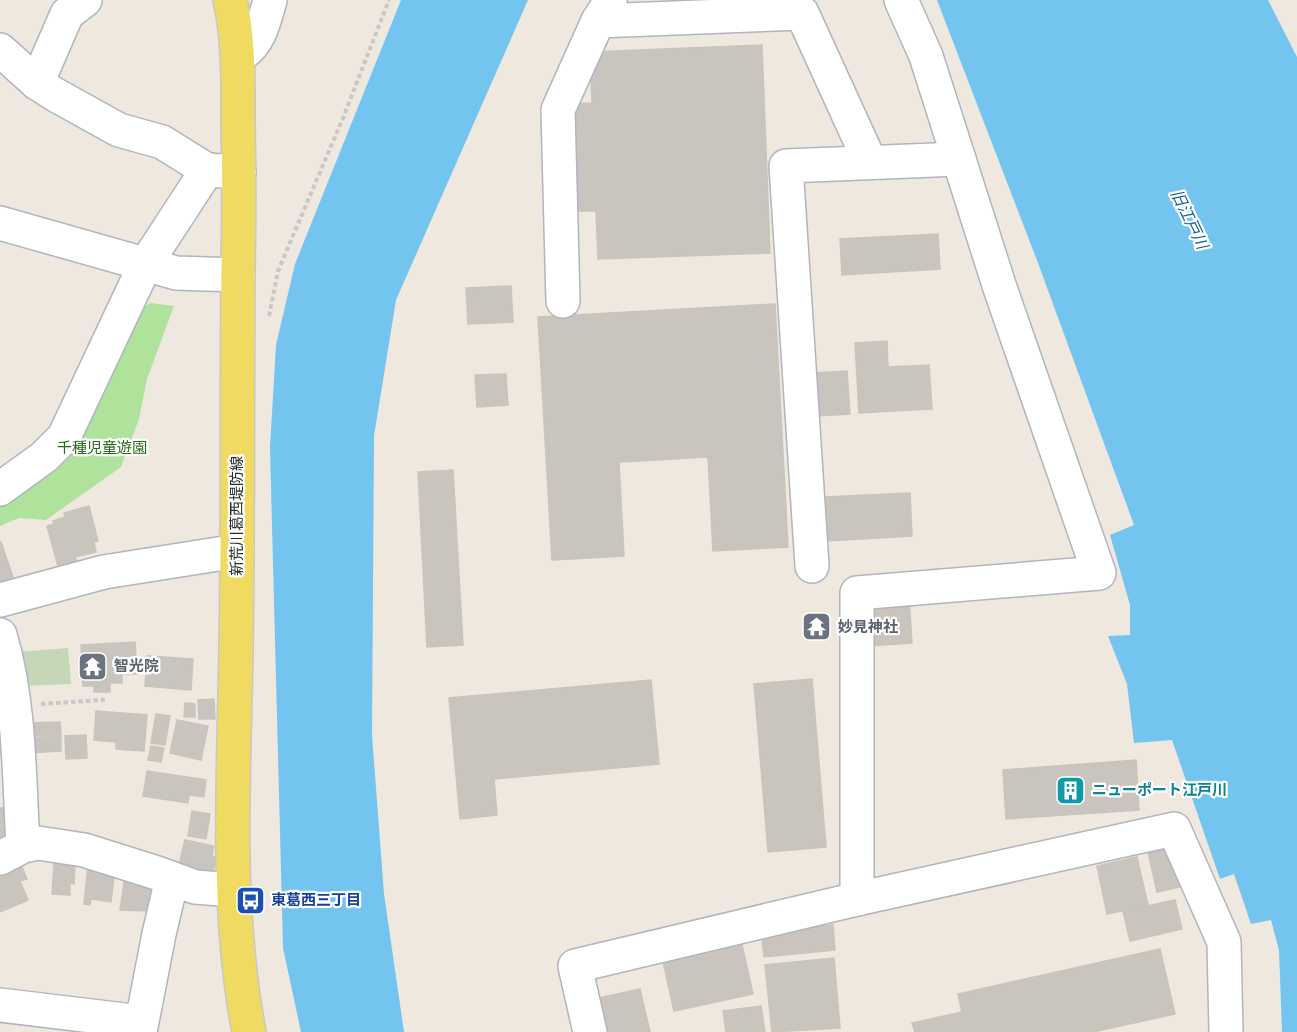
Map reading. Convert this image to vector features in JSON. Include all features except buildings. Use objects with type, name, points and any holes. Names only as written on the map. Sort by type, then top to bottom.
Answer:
[{"type":"main road","name":"新荒川葛西堤防線","points":[[230,0],[235,22],[238,56],[223,171],[238,275],[237,551],[232,782],[233,890],[238,958],[249,1032]]},
{"type":"street","points":[[37,83],[67,14],[85,0]]},
{"type":"street","points":[[238,56],[248,51],[256,40],[270,0]]},
{"type":"street","points":[[857,899],[857,593],[1099,573],[1000,288],[926,56],[901,0]]},
{"type":"street","points":[[563,301],[558,110],[604,10],[802,13],[870,162]]},
{"type":"street","points":[[0,50],[37,83],[119,130],[162,141],[223,171],[145,265],[64,437],[44,457],[0,489]]},
{"type":"street","points":[[812,566],[786,166],[959,159]]},
{"type":"street","points":[[0,223],[176,273],[238,275]]},
{"type":"street","points":[[0,600],[104,572],[237,551]]},
{"type":"street","points":[[2,650],[13,706],[11,852],[38,843],[79,849],[195,887],[233,890]]},
{"type":"street","points":[[590,1032],[575,966],[857,899],[1174,829],[1224,942],[1226,1032]]},
{"type":"street","points":[[0,1005],[141,1027],[172,879]]},
{"type":"path","points":[[268,323],[278,272],[343,118],[388,0]]},
{"type":"path","points":[[13,706],[103,700],[102,696]]},
{"type":"green space","name":"千種児童遊園","points":[[151,303],[174,306],[147,379],[139,419],[121,467],[46,520],[19,518],[0,526],[0,502],[136,311]]},
{"type":"green space","points":[[68,648],[71,684],[21,686],[17,652]]},
{"type":"water","points":[[401,0],[528,0],[396,300],[374,436],[372,735],[384,894],[404,1032],[301,1032],[283,948],[270,447],[276,345],[295,264]]},
{"type":"water","name":"旧江戸川","points":[[937,0],[1268,0],[1297,57],[1297,1032],[1282,1032],[1279,950],[1271,920],[1251,924],[1234,874],[1220,879],[1172,740],[1134,743],[1127,684],[1108,636],[1130,635],[1130,605],[1110,535],[1134,525],[1038,263]]},
{"type":"place","name":"妙見神社","points":[[817,627]]},
{"type":"place","name":"智光院","points":[[93,666]]},
{"type":"place","name":"ニューポート江戸川","points":[[1071,790]]},
{"type":"place","name":"東葛西三丁目","points":[[250,900]]}]
